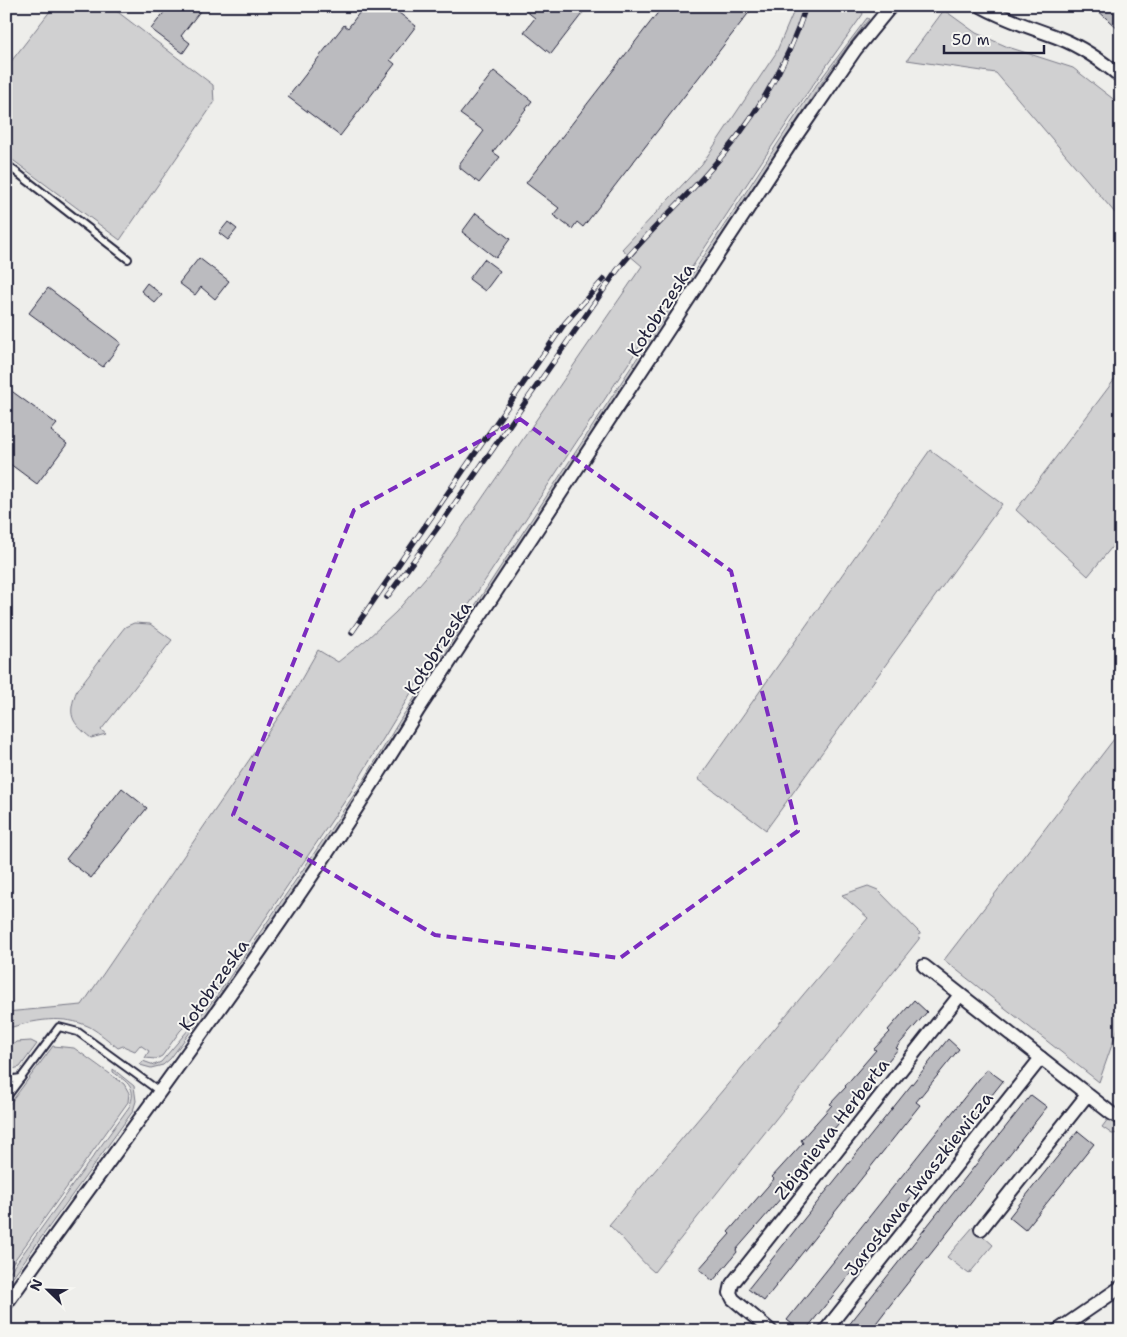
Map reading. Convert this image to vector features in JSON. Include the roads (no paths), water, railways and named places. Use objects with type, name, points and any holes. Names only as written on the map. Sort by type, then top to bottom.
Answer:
[{"type":"street","name":"Kołobrzeska","points":[[6,1304],[216,1015],[362,800],[444,669],[789,146],[855,50],[891,6]]},
{"type":"street","points":[[981,6],[1002,17],[1076,45],[1106,64],[1121,77]]},
{"type":"street","points":[[924,966],[1121,1119]]},
{"type":"street","name":"Zbigniewa Herberta","points":[[771,1331],[733,1299],[730,1293],[732,1284],[960,995]]},
{"type":"street","name":"Jarosława Iwaszkiewicza","points":[[825,1331],[1041,1058]]},
{"type":"street","points":[[981,1229],[1087,1094]]},
{"type":"street","points":[[1057,1331],[1121,1287]]},
{"type":"lane","points":[[6,164],[128,259]]},
{"type":"lane","points":[[6,1098],[59,1027],[78,1032],[159,1091]]},
{"type":"lane","points":[[6,1080],[21,1078]]},
{"type":"railway","points":[[387,597],[444,519],[616,272],[637,246],[696,186],[738,136],[778,74],[789,52],[806,6]]},
{"type":"railway","points":[[352,632],[565,323],[604,279]]}]
